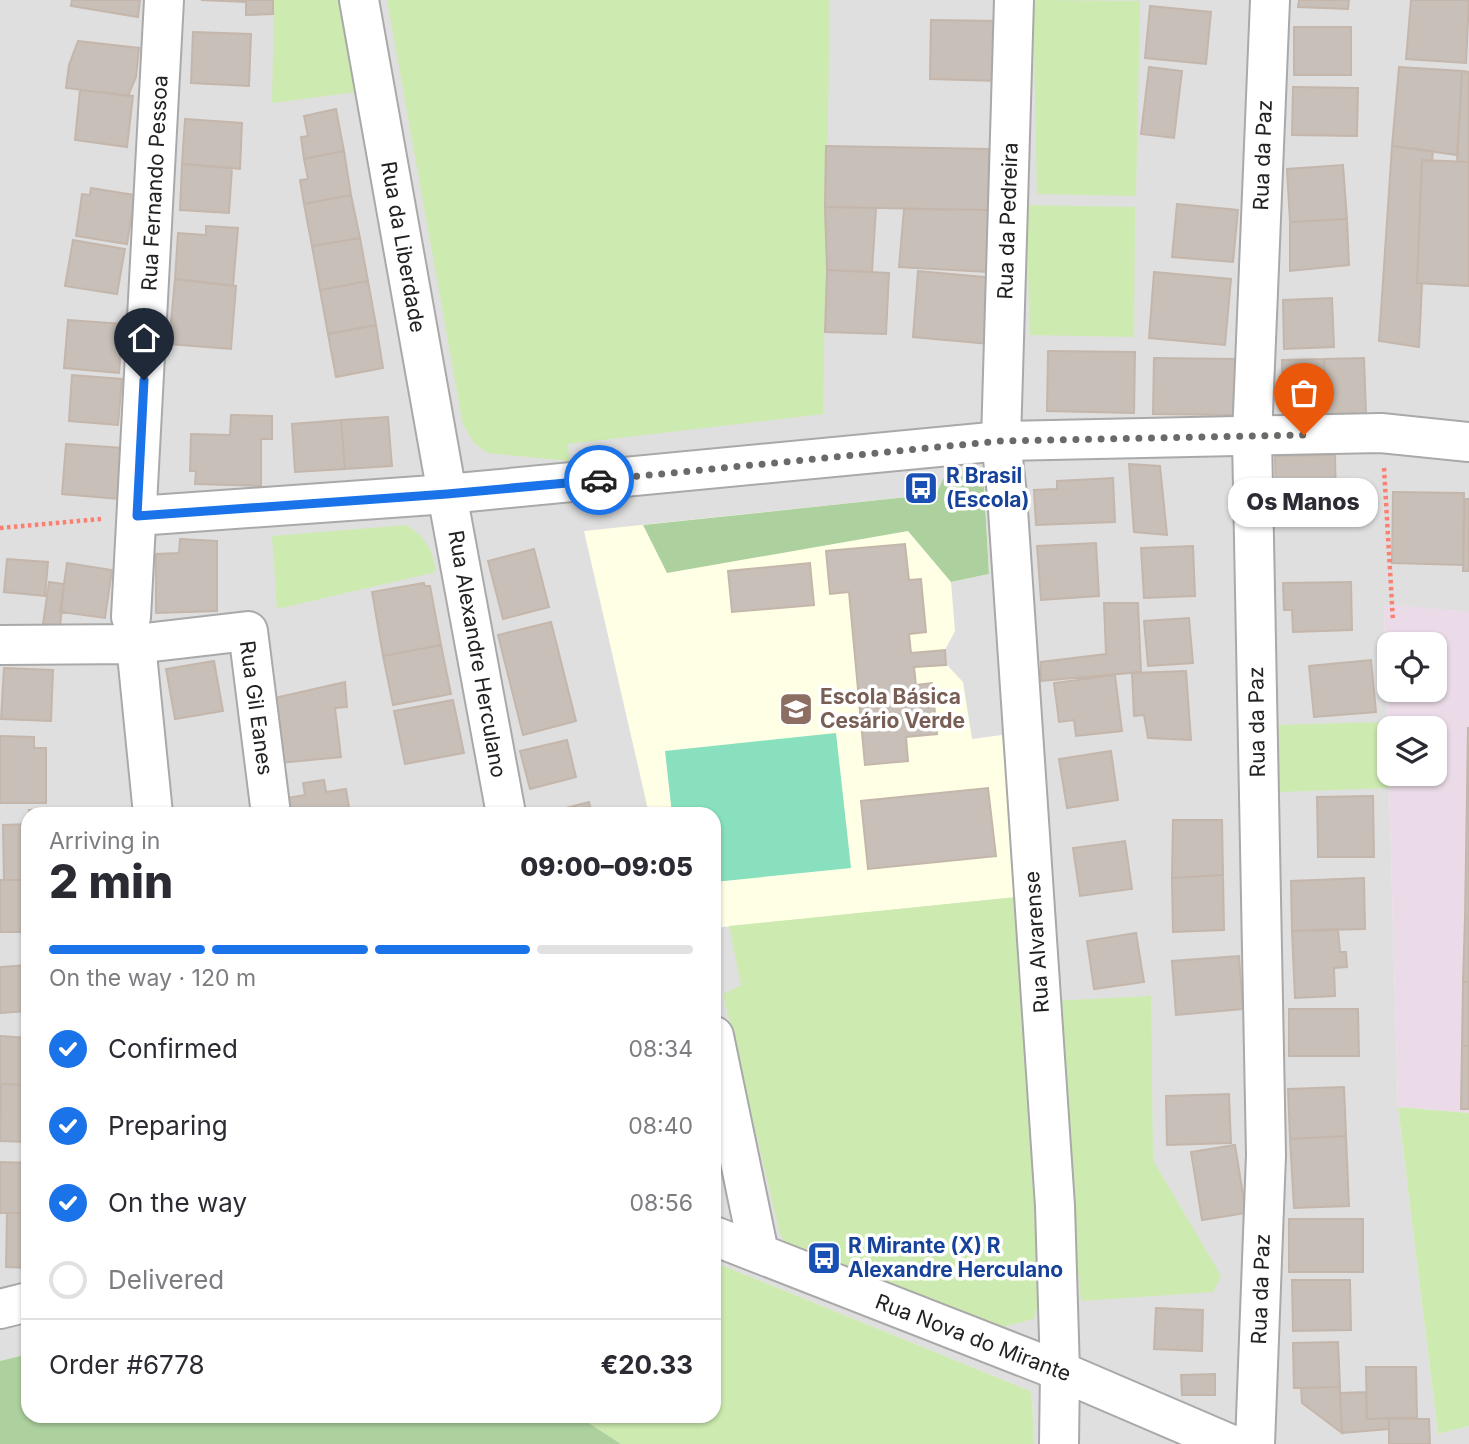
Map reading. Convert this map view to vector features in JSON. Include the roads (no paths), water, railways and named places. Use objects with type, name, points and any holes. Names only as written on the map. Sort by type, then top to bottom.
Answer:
[{"type":"street","name":"Rua Fernando Pessoa","points":[[133,631],[164,0]]},
{"type":"street","name":"Rua da Liberdade","points":[[359,0],[447,494]]},
{"type":"street","name":"Rua da Pedreira","points":[[1000,441],[1014,0]]},
{"type":"street","name":"Rua da Paz","points":[[1255,1444],[1266,1155],[1252,437],[1269,0]]},
{"type":"street","points":[[137,516],[447,494],[1000,441],[1381,433],[1469,442]]},
{"type":"street","name":"Rua Alvarense","points":[[1000,441],[1007,495],[1055,1192],[1060,1371],[1059,1444]]},
{"type":"street","name":"Rua Alexandre Herculano","points":[[447,494],[505,807]]},
{"type":"street","points":[[0,645],[133,631],[152,807]]},
{"type":"street","name":"Rua Gil Eanes","points":[[133,631],[248,631],[270,807]]},
{"type":"street","points":[[721,1070],[759,1253]]},
{"type":"street","name":"Rua Nova do Mirante","points":[[721,1239],[1060,1371],[1230,1444]]},
{"type":"street","points":[[0,1309],[21,1304]]},
{"type":"place","name":"Os Manos","points":[[1304,435]]},
{"type":"place","name":"R Brasil (Escola)","points":[[921,488]]},
{"type":"place","name":"Escola Básica Cesário Verde","points":[[796,709]]},
{"type":"place","name":"R Mirante (X) R Alexandre Herculano","points":[[824,1258]]}]
